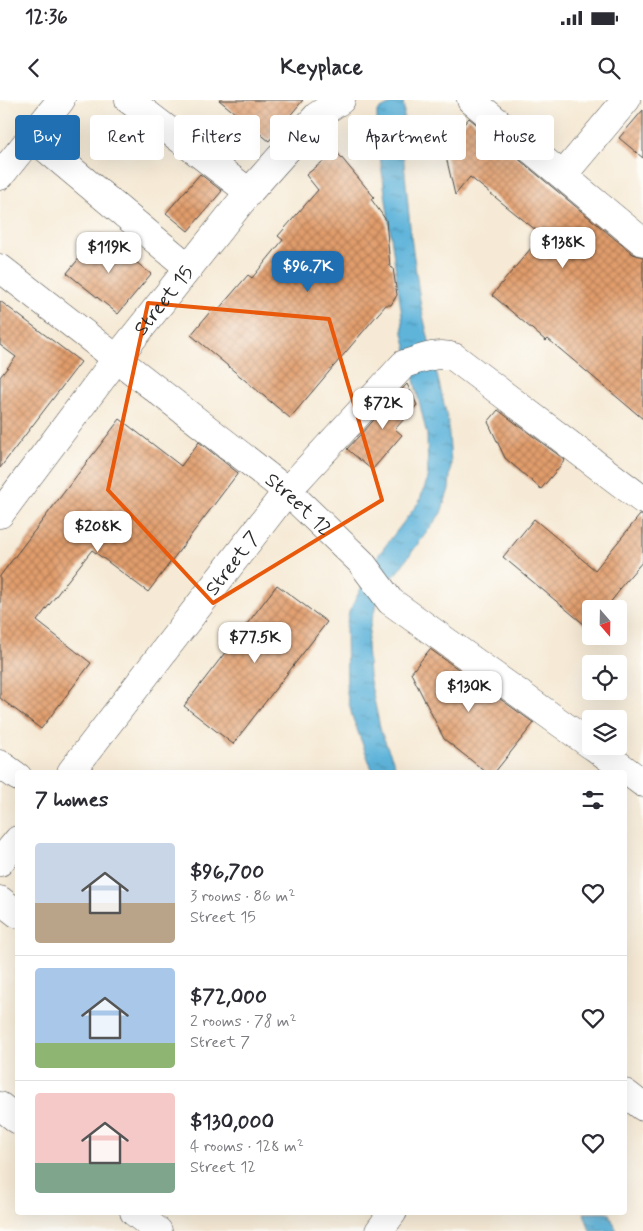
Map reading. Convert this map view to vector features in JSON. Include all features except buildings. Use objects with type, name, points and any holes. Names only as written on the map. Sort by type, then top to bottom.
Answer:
[{"type":"street","points":[[49,115],[61,100]]},
{"type":"street","points":[[129,100],[249,192]]},
{"type":"street","points":[[470,100],[643,242]]},
{"type":"street","points":[[563,175],[626,100]]},
{"type":"street","name":"Street 15","points":[[0,514],[117,358],[249,192],[316,116],[337,101]]},
{"type":"street","points":[[0,176],[15,157]]},
{"type":"street","points":[[61,160],[189,268]]},
{"type":"street","name":"Street 12","points":[[0,268],[287,491],[361,562],[390,601],[582,739]]},
{"type":"street","name":"Street 7","points":[[73,770],[287,491],[404,364],[430,356],[444,355],[454,357],[643,500]]},
{"type":"street","name":"Street 12","points":[[604,755],[625,770]]},
{"type":"street","points":[[0,764],[15,775]]},
{"type":"street","name":"Street 12","points":[[627,771],[643,783]]},
{"type":"street","points":[[0,862],[15,844]]},
{"type":"street","points":[[0,900],[15,912]]},
{"type":"street","points":[[627,1094],[643,1107]]},
{"type":"street","points":[[0,1106],[15,1118]]},
{"type":"street","points":[[138,1215],[158,1231]]},
{"type":"street","points":[[379,1231],[391,1215]]},
{"type":"highlighted area","points":[[148,303],[329,319],[382,500],[213,603],[108,490]]},
{"type":"water","points":[[398,100],[403,100],[404,115],[377,115],[377,111]]},
{"type":"water","points":[[380,160],[404,160],[411,237],[421,307],[448,421],[451,463],[449,489],[441,513],[380,595],[371,621],[367,645],[369,676],[381,732],[397,770],[372,770],[352,716],[347,694],[346,628],[349,612],[377,557],[419,502],[428,478],[427,435],[403,333]]},
{"type":"water","points":[[585,1215],[610,1215],[617,1231],[590,1231]]}]
